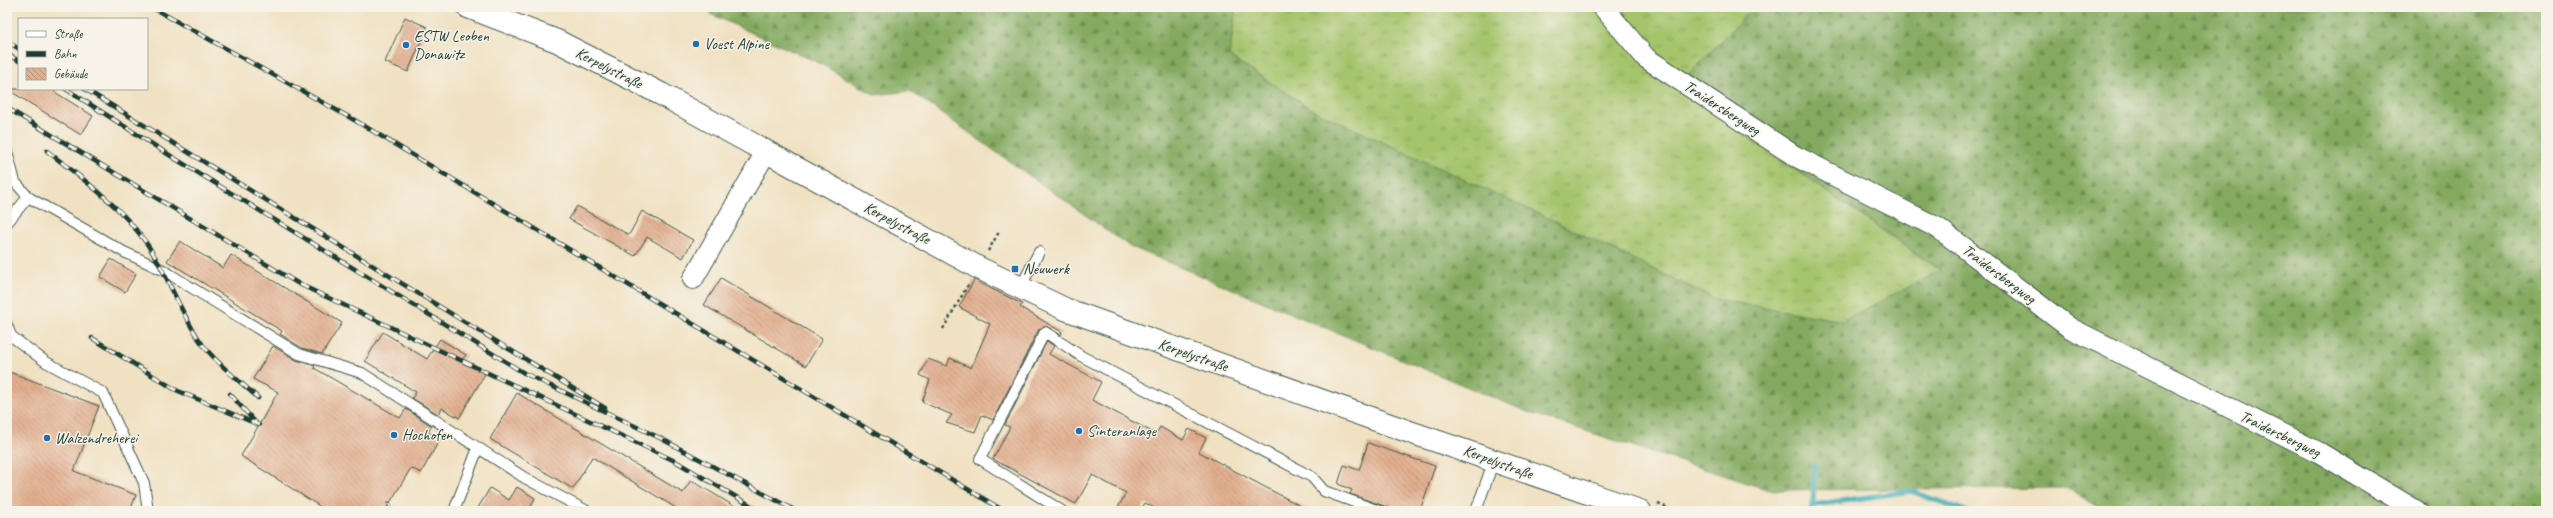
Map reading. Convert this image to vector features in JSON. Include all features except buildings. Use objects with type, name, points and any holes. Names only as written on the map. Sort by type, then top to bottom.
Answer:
[{"type":"main road","name":"Kerpelystraße","points":[[468,7],[557,41],[661,94],[1020,288],[1065,309],[1494,460],[1645,506]]},
{"type":"street","name":"Traidersbergweg","points":[[1603,7],[1646,58],[1795,156],[1938,228],[2070,328],[2320,453],[2418,511]]},
{"type":"street","points":[[692,279],[766,152]]},
{"type":"lane","points":[[7,151],[15,182],[28,196],[124,252],[163,270],[299,354],[362,373],[525,478],[587,511]]},
{"type":"lane","points":[[7,223],[28,196]]},
{"type":"lane","points":[[1020,288],[1038,252]]},
{"type":"lane","points":[[7,325],[11,336],[46,362],[103,393],[144,483],[148,511]]},
{"type":"lane","points":[[1062,511],[980,459],[1044,332],[1082,356],[1312,477],[1324,491],[1379,511]]},
{"type":"lane","points":[[454,511],[478,448]]},
{"type":"lane","points":[[1476,511],[1494,460]]},
{"type":"path","points":[[1645,506],[1676,511]]},
{"type":"green space","points":[[714,7],[1236,7],[1229,56],[1313,110],[1552,220],[1715,299],[1842,321],[1941,270],[1676,87],[1754,7],[2546,7],[2546,511],[2105,511],[2067,488],[1769,490],[1530,413],[1129,246],[910,91],[875,95],[821,64],[710,14]]},
{"type":"green space","points":[[1236,7],[1754,7],[1676,87],[1941,271],[1842,321],[1715,299],[1552,220],[1313,110],[1229,56]]},
{"type":"waterway","points":[[1813,505],[1814,465]]},
{"type":"waterway","points":[[1811,511],[1813,505],[1911,491],[1966,511]]},
{"type":"railway","points":[[151,7],[356,121],[1004,511]]},
{"type":"railway","points":[[7,41],[18,48]]},
{"type":"railway","points":[[7,54],[18,60]]},
{"type":"railway","points":[[68,90],[174,158],[524,373],[660,438],[796,511]]},
{"type":"railway","points":[[87,90],[605,408]]},
{"type":"railway","points":[[7,108],[299,284],[675,461],[760,511]]},
{"type":"railway","points":[[47,151],[101,194],[137,230],[155,256],[188,321],[203,345],[222,366],[258,398]]},
{"type":"railway","points":[[92,338],[176,390],[259,425]]},
{"type":"railway","points":[[230,394],[256,423]]},
{"type":"railway","points":[[389,504],[394,511]]},
{"type":"place","name":"Voest Alpine","points":[[696,44]]},
{"type":"place","name":"ESTW Leoben Donawitz","points":[[406,45]]},
{"type":"place","name":"Neuwerk","points":[[1015,269]]},
{"type":"place","name":"Sinteranlage","points":[[1079,431]]},
{"type":"place","name":"Hochofen","points":[[394,435]]},
{"type":"place","name":"Walzendreherei","points":[[47,438]]}]
